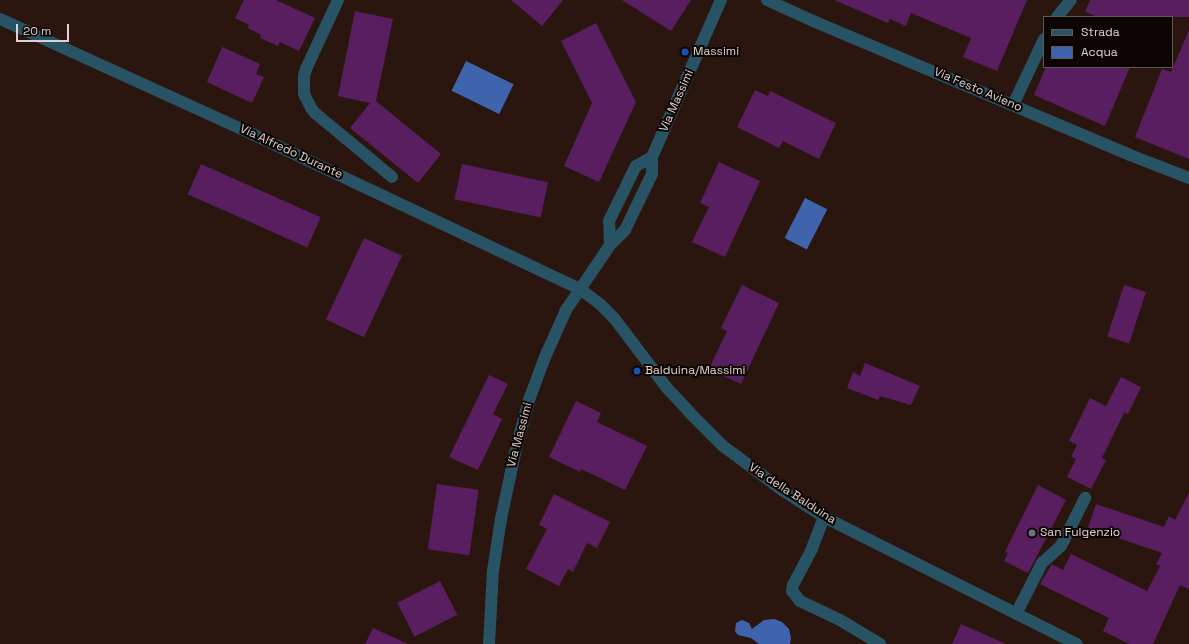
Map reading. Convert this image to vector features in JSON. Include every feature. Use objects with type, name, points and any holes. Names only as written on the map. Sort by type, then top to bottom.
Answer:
[{"type":"street","points":[[338,0],[306,70],[304,76],[304,94],[315,113],[392,177]]},
{"type":"street","name":"Via Massimi","points":[[489,644],[496,544],[508,480],[529,400],[557,326],[580,288],[604,256],[610,245],[625,230],[652,174],[652,157],[721,0]]},
{"type":"street","name":"Via Festo Avieno","points":[[767,0],[813,21],[1130,155],[1189,178]]},
{"type":"street","points":[[1058,16],[1071,0]]},
{"type":"street","name":"Via Alfredo Durante","points":[[0,19],[293,153],[580,288]]},
{"type":"street","points":[[1013,105],[1043,41]]},
{"type":"street","points":[[610,245],[609,221],[636,166],[652,157]]},
{"type":"street","name":"Via della Balduina","points":[[580,288],[600,304],[614,318],[673,394],[723,446],[782,490],[824,517],[1077,644]]},
{"type":"street","points":[[1016,614],[1042,563],[1061,546],[1085,498]]},
{"type":"street","points":[[824,517],[812,549],[793,585],[792,591],[800,601],[840,620],[880,644]]},
{"type":"water","points":[[466,61],[514,84],[499,114],[452,91]]},
{"type":"water","points":[[805,198],[827,209],[807,249],[785,238]]},
{"type":"water","points":[[774,619],[782,622],[789,629],[791,638],[790,644],[759,644],[751,638],[738,635],[735,631],[736,623],[742,620],[749,623],[752,629],[764,620]]},
{"type":"building","points":[[244,0],[276,0],[315,18],[299,51],[280,42],[278,46],[260,38],[261,35],[248,28],[249,25],[235,18]]},
{"type":"building","points":[[511,0],[563,0],[542,26]]},
{"type":"building","points":[[622,0],[691,0],[671,31]]},
{"type":"building","points":[[834,0],[1027,0],[997,71],[963,57],[971,38],[911,13],[906,26],[890,19],[888,23]]},
{"type":"building","points":[[1090,0],[1189,0],[1189,17],[1095,16],[1085,12]]},
{"type":"building","points":[[355,11],[393,19],[376,101],[441,154],[418,183],[350,128],[370,103],[338,96]]},
{"type":"building","points":[[596,23],[636,102],[599,182],[564,166],[592,103],[561,41]]},
{"type":"building","points":[[1189,30],[1189,159],[1135,137],[1162,69],[1171,72]]},
{"type":"building","points":[[222,47],[260,64],[256,74],[264,77],[252,103],[207,82]]},
{"type":"building","points":[[1046,68],[1130,68],[1105,126],[1034,95]]},
{"type":"building","points":[[755,90],[768,96],[770,91],[836,123],[819,159],[783,141],[779,148],[737,127]]},
{"type":"building","points":[[719,162],[760,181],[725,257],[692,242],[709,207],[700,203]]},
{"type":"building","points":[[201,164],[321,217],[307,247],[188,194]]},
{"type":"building","points":[[462,164],[548,182],[541,218],[455,199]]},
{"type":"building","points":[[364,238],[402,256],[364,337],[326,320]]},
{"type":"building","points":[[742,285],[779,303],[741,384],[709,369],[727,331],[721,328]]},
{"type":"building","points":[[1124,285],[1146,292],[1129,343],[1107,336]]},
{"type":"building","points":[[865,363],[920,386],[911,405],[880,396],[878,400],[847,388],[853,372],[860,376]]},
{"type":"building","points":[[489,375],[508,384],[493,414],[502,419],[478,470],[449,457]]},
{"type":"building","points":[[1121,377],[1141,387],[1128,414],[1124,413],[1102,458],[1106,460],[1091,489],[1067,477],[1076,459],[1071,457],[1077,445],[1069,441],[1090,398],[1106,406]]},
{"type":"building","points":[[576,401],[601,413],[597,422],[647,446],[625,490],[581,469],[580,472],[549,457]]},
{"type":"building","points":[[437,484],[479,490],[469,555],[428,549]]},
{"type":"building","points":[[1038,485],[1066,500],[1028,573],[1004,561],[1008,553],[1005,552]]},
{"type":"building","points":[[1189,493],[1189,589],[1180,585],[1153,644],[1129,644],[1103,631],[1109,618],[1040,584],[1052,564],[1063,570],[1071,554],[1147,591],[1160,566],[1156,564],[1162,553],[1088,528],[1096,504],[1164,527],[1169,516],[1175,520]]},
{"type":"building","points":[[554,494],[610,522],[597,548],[587,543],[573,572],[568,569],[559,586],[526,569],[547,529],[539,525]]},
{"type":"building","points":[[440,581],[457,615],[414,637],[397,603]]},
{"type":"building","points":[[961,624],[1006,644],[952,644]]},
{"type":"building","points":[[373,628],[408,644],[365,644]]},
{"type":"place","name":"Massimi","points":[[685,52]]},
{"type":"place","name":"Balduina/Massimi","points":[[637,371]]},
{"type":"place","name":"San Fulgenzio","points":[[1032,533]]}]
